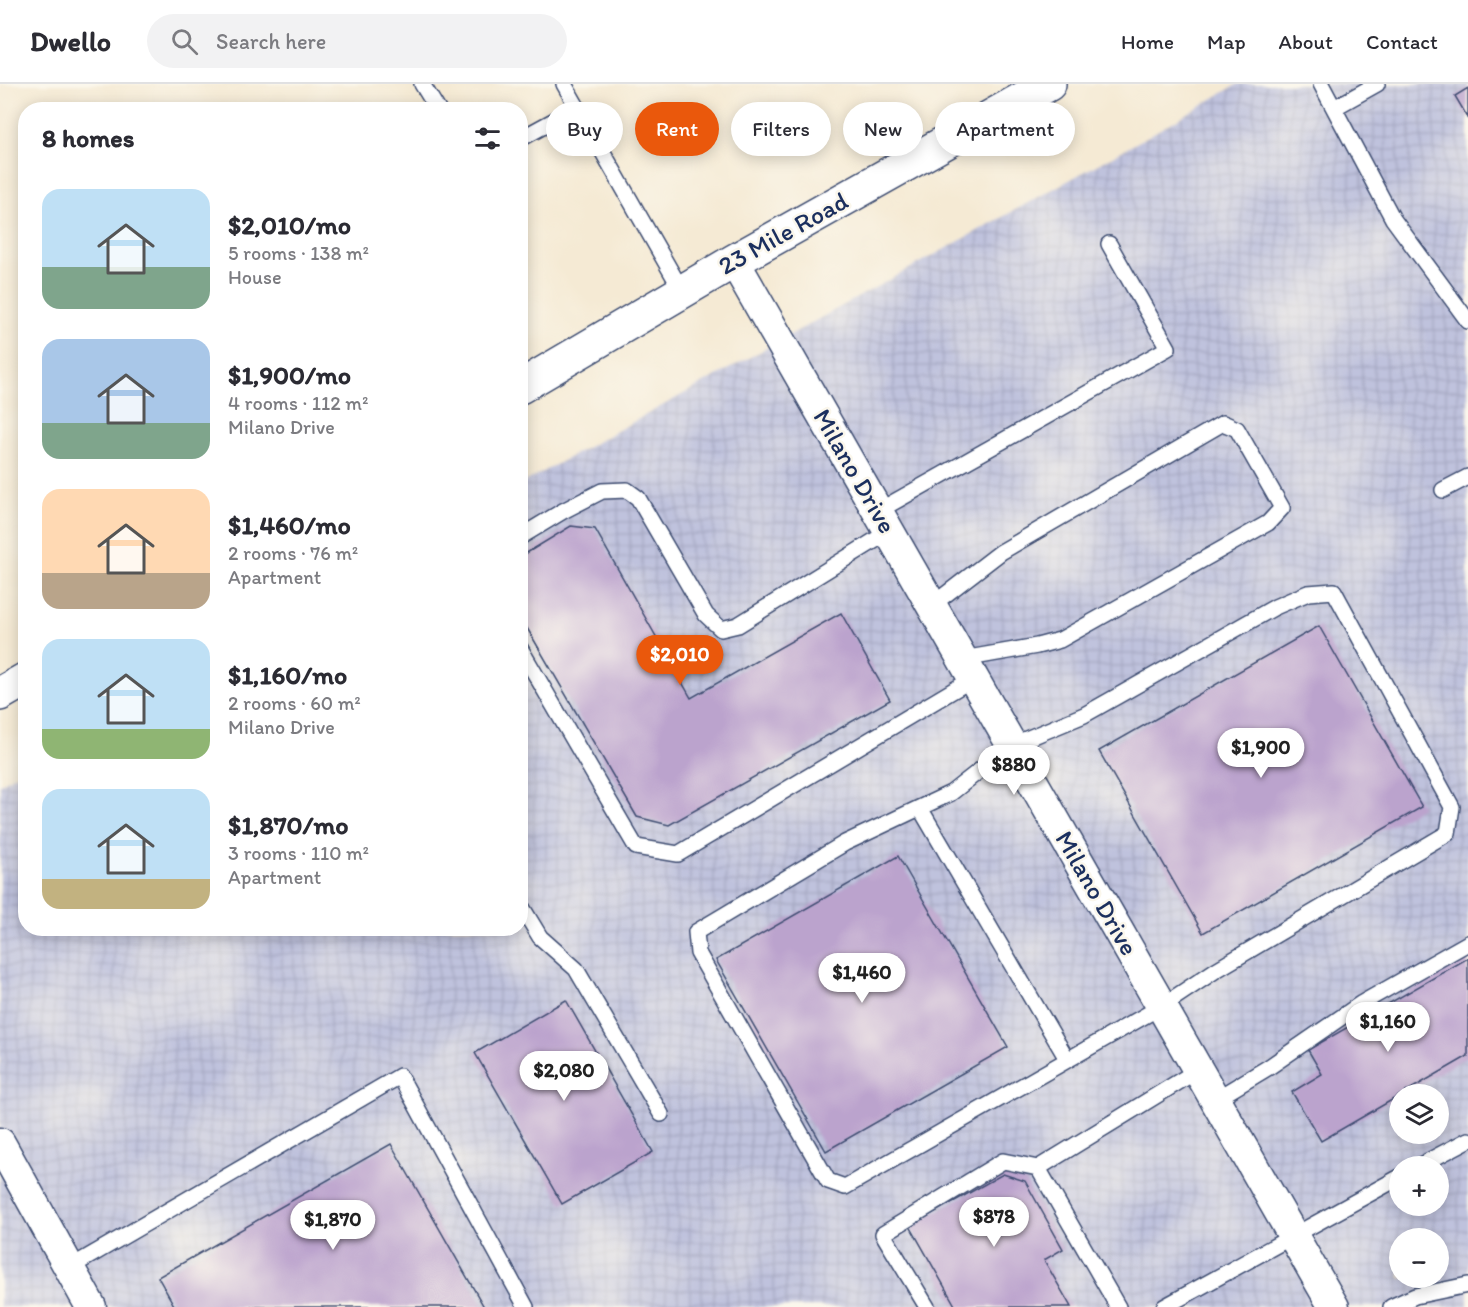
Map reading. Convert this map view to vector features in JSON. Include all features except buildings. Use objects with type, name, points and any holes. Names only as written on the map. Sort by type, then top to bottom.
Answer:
[{"type":"main road","name":"23 Mile Road","points":[[528,382],[734,261],[1049,84]]},
{"type":"main road","points":[[0,694],[18,684]]},
{"type":"street","name":"Milano Drive","points":[[734,261],[1334,1307]]},
{"type":"street","points":[[0,1143],[91,1307]]},
{"type":"lane","points":[[422,84],[433,102]]},
{"type":"lane","points":[[564,84],[574,102]]},
{"type":"lane","points":[[1321,84],[1393,219],[1468,321]]},
{"type":"lane","points":[[1334,108],[1377,84]]},
{"type":"lane","points":[[528,136],[546,125]]},
{"type":"lane","points":[[605,156],[682,291]]},
{"type":"lane","points":[[528,532],[602,491],[627,490],[638,498],[706,615],[721,629],[738,625],[884,521],[1168,348],[1109,244]]},
{"type":"lane","points":[[528,662],[636,847],[678,854],[969,668],[1060,640],[1268,523],[1282,508],[1237,429],[1223,423],[1001,552],[932,605]]},
{"type":"lane","points":[[1443,490],[1468,477]]},
{"type":"lane","points":[[1334,591],[1452,807],[1448,833],[1216,969],[1162,1006],[845,1186],[828,1181],[698,953],[696,932],[845,843],[951,793],[1012,745],[1084,715],[1275,608],[1308,593],[1334,591]]},
{"type":"lane","points":[[920,808],[1067,1059]]},
{"type":"lane","points":[[528,917],[540,937],[576,969],[661,1114]]},
{"type":"lane","points":[[1216,1099],[1269,1067],[1362,1003],[1468,943]]},
{"type":"lane","points":[[927,1307],[883,1234],[1003,1161],[1038,1168],[1198,1070]]},
{"type":"lane","points":[[69,1268],[400,1076],[526,1307]]},
{"type":"lane","points":[[1438,1156],[1468,1140]]},
{"type":"lane","points":[[1038,1168],[1118,1307]]},
{"type":"lane","points":[[1164,1307],[1389,1183]]},
{"type":"lane","points":[[1391,1307],[1415,1296],[1468,1285]]},
{"type":"shaded area","points":[[1238,84],[1468,84],[1468,1307],[0,1307],[0,784],[18,773],[18,936],[528,936],[528,480],[1138,142]]}]
